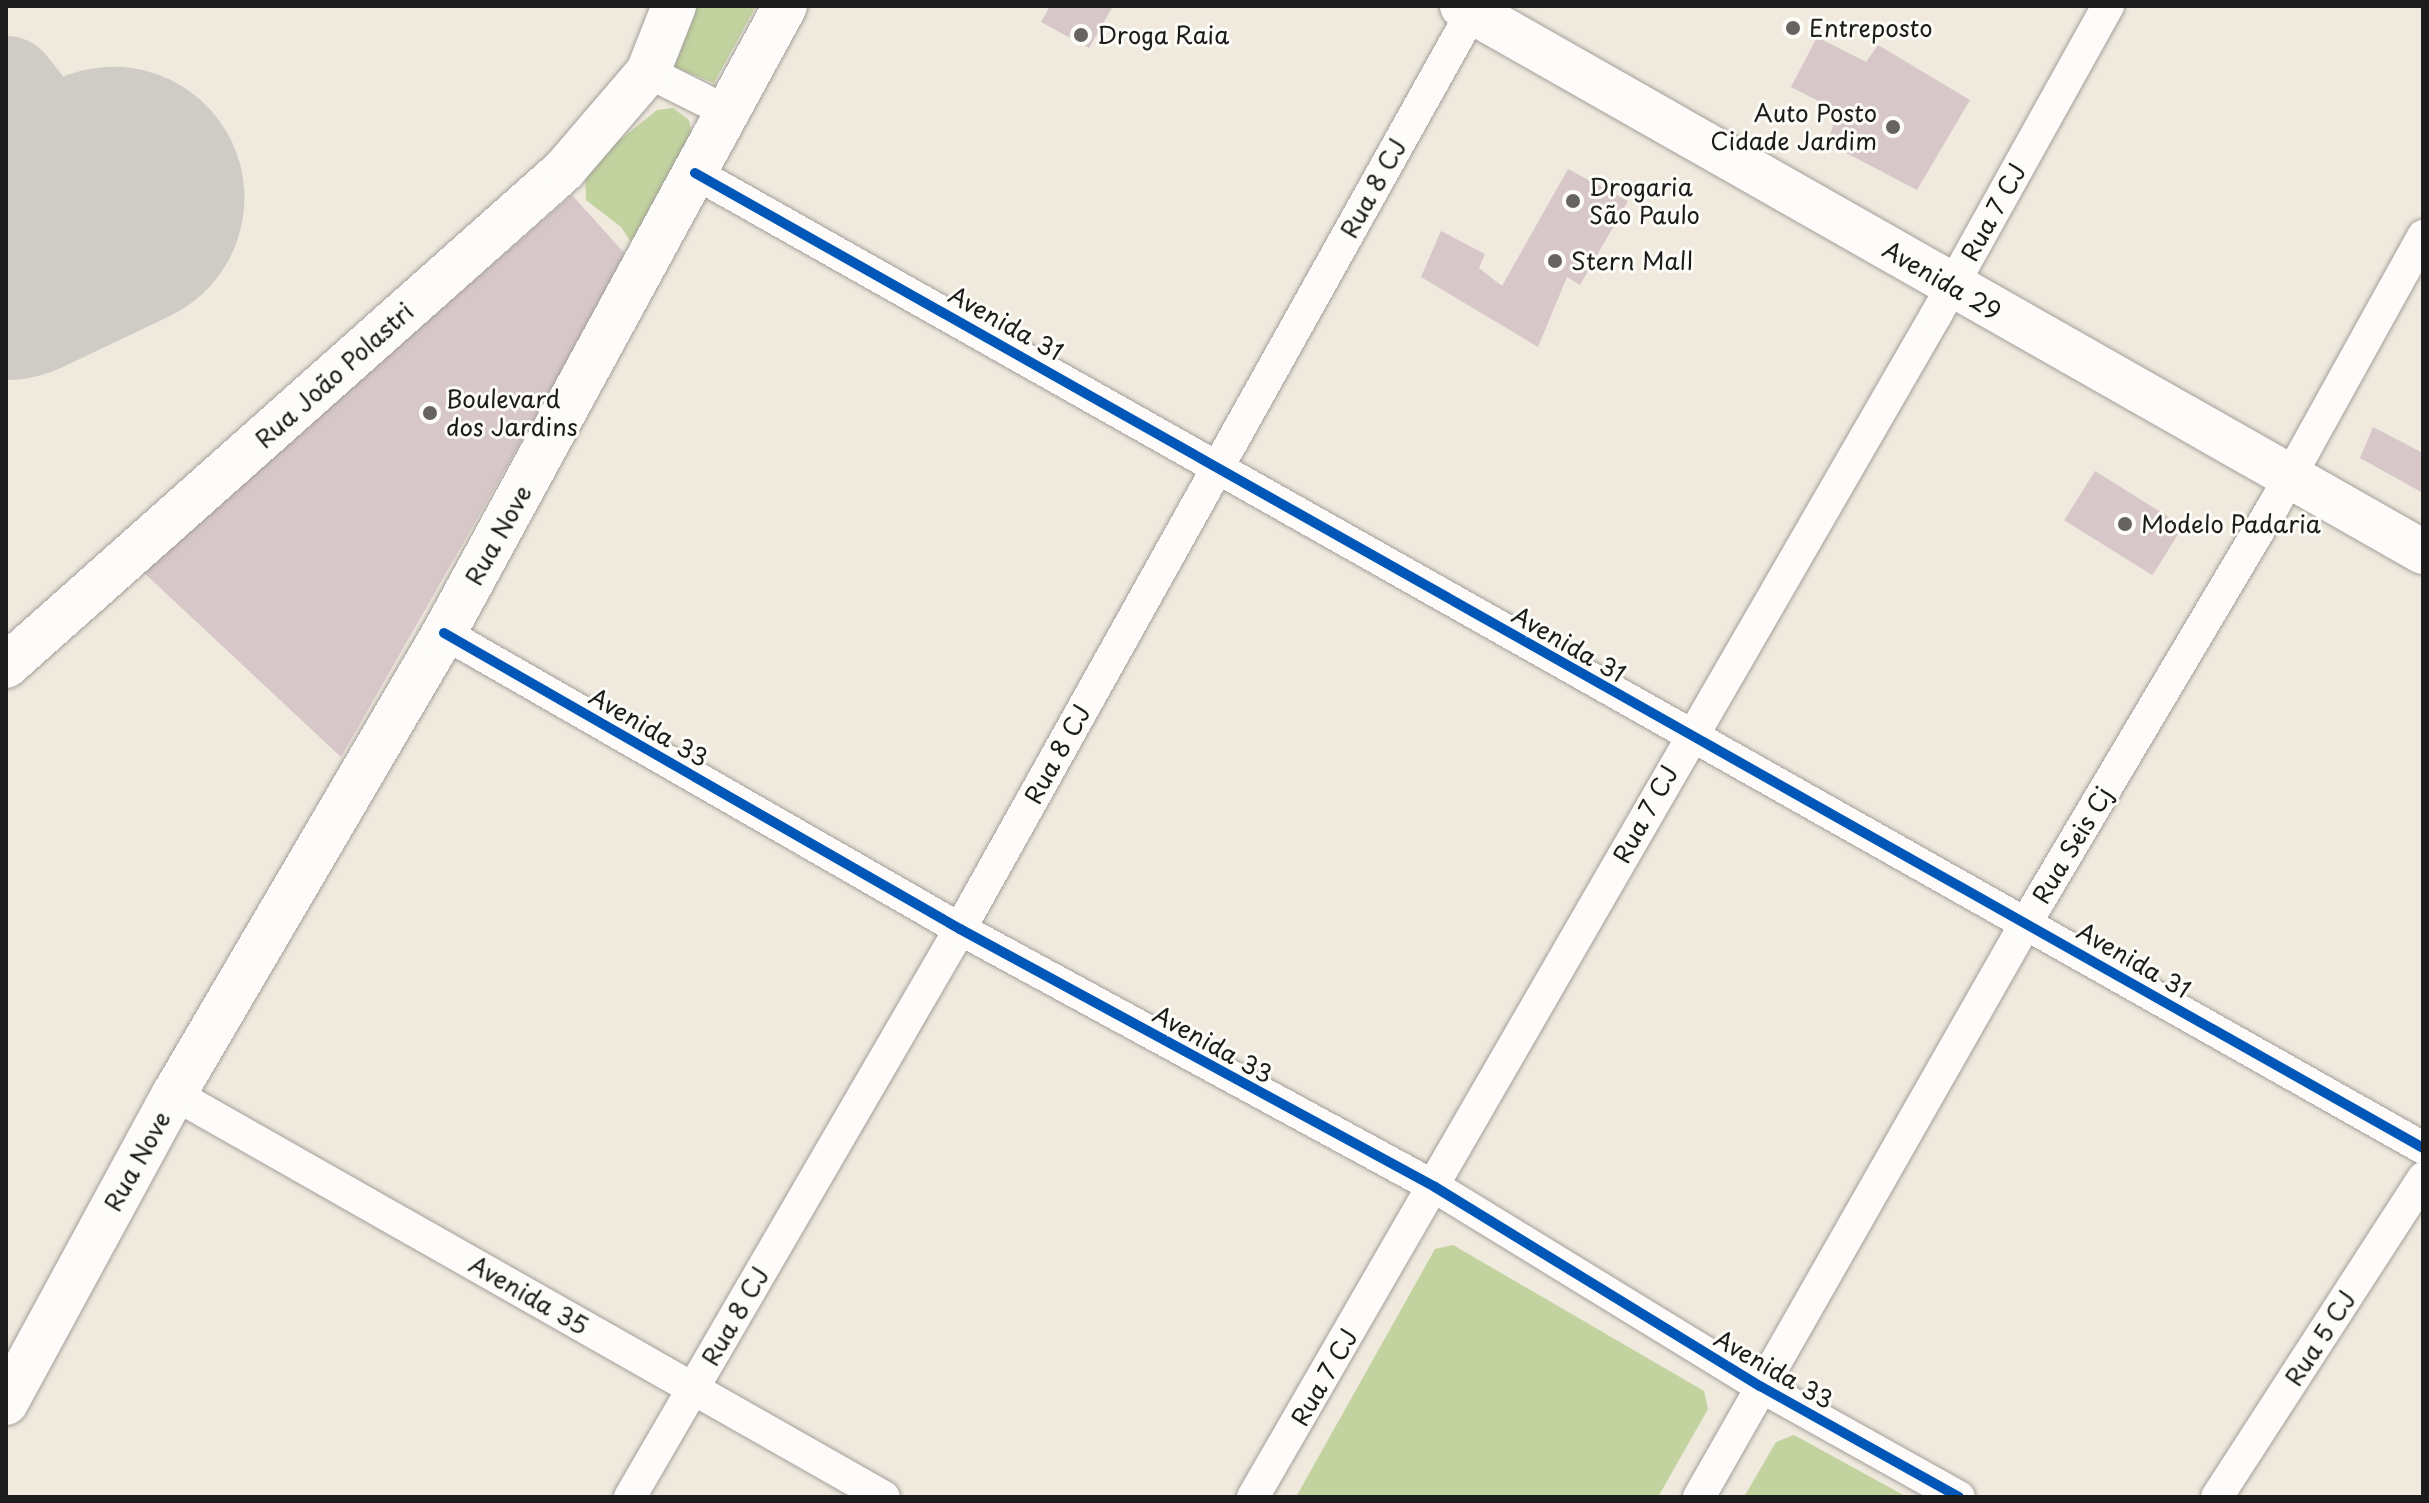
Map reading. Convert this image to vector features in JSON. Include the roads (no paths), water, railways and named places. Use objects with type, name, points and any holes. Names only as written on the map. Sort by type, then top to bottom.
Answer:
[{"type":"street","name":"Rua João Polastri","points":[[6,666],[564,170],[648,72],[674,6]]},
{"type":"street","name":"Rua Nove","points":[[6,1403],[174,1094],[444,633],[785,6]]},
{"type":"street","name":"Rua 7 CJ","points":[[1253,1497],[1435,1187],[1690,736],[1952,286],[2108,6]]},
{"type":"street","name":"Avenida 29","points":[[1470,8],[1952,286],[2423,552]]},
{"type":"street","name":"Rua 8 CJ","points":[[630,1497],[960,929],[1470,8]]},
{"type":"street","points":[[648,72],[728,112]]},
{"type":"street","name":"Avenida 31","points":[[695,173],[1218,464],[1690,736],[2027,921],[2423,1148]]},
{"type":"street","name":"Rua Seis Cj","points":[[1699,1497],[2027,921],[2290,477],[2423,236]]},
{"type":"street","name":"Avenida 33","points":[[444,633],[960,929],[1435,1187],[1760,1386],[1959,1497]]},
{"type":"street","name":"Avenida 35","points":[[174,1094],[884,1497]]},
{"type":"street","name":"Rua 5 CJ","points":[[2217,1497],[2423,1178]]},
{"type":"place","name":"Entreposto","points":[[1793,28]]},
{"type":"place","name":"Droga Raia","points":[[1081,35]]},
{"type":"place","name":"Auto Posto Cidade Jardim","points":[[1893,127]]},
{"type":"place","name":"Drogaria São Paulo","points":[[1573,201]]},
{"type":"place","name":"Stern Mall","points":[[1555,261]]},
{"type":"place","name":"Boulevard dos Jardins","points":[[430,413]]},
{"type":"place","name":"Modelo Padaria","points":[[2125,524]]}]
